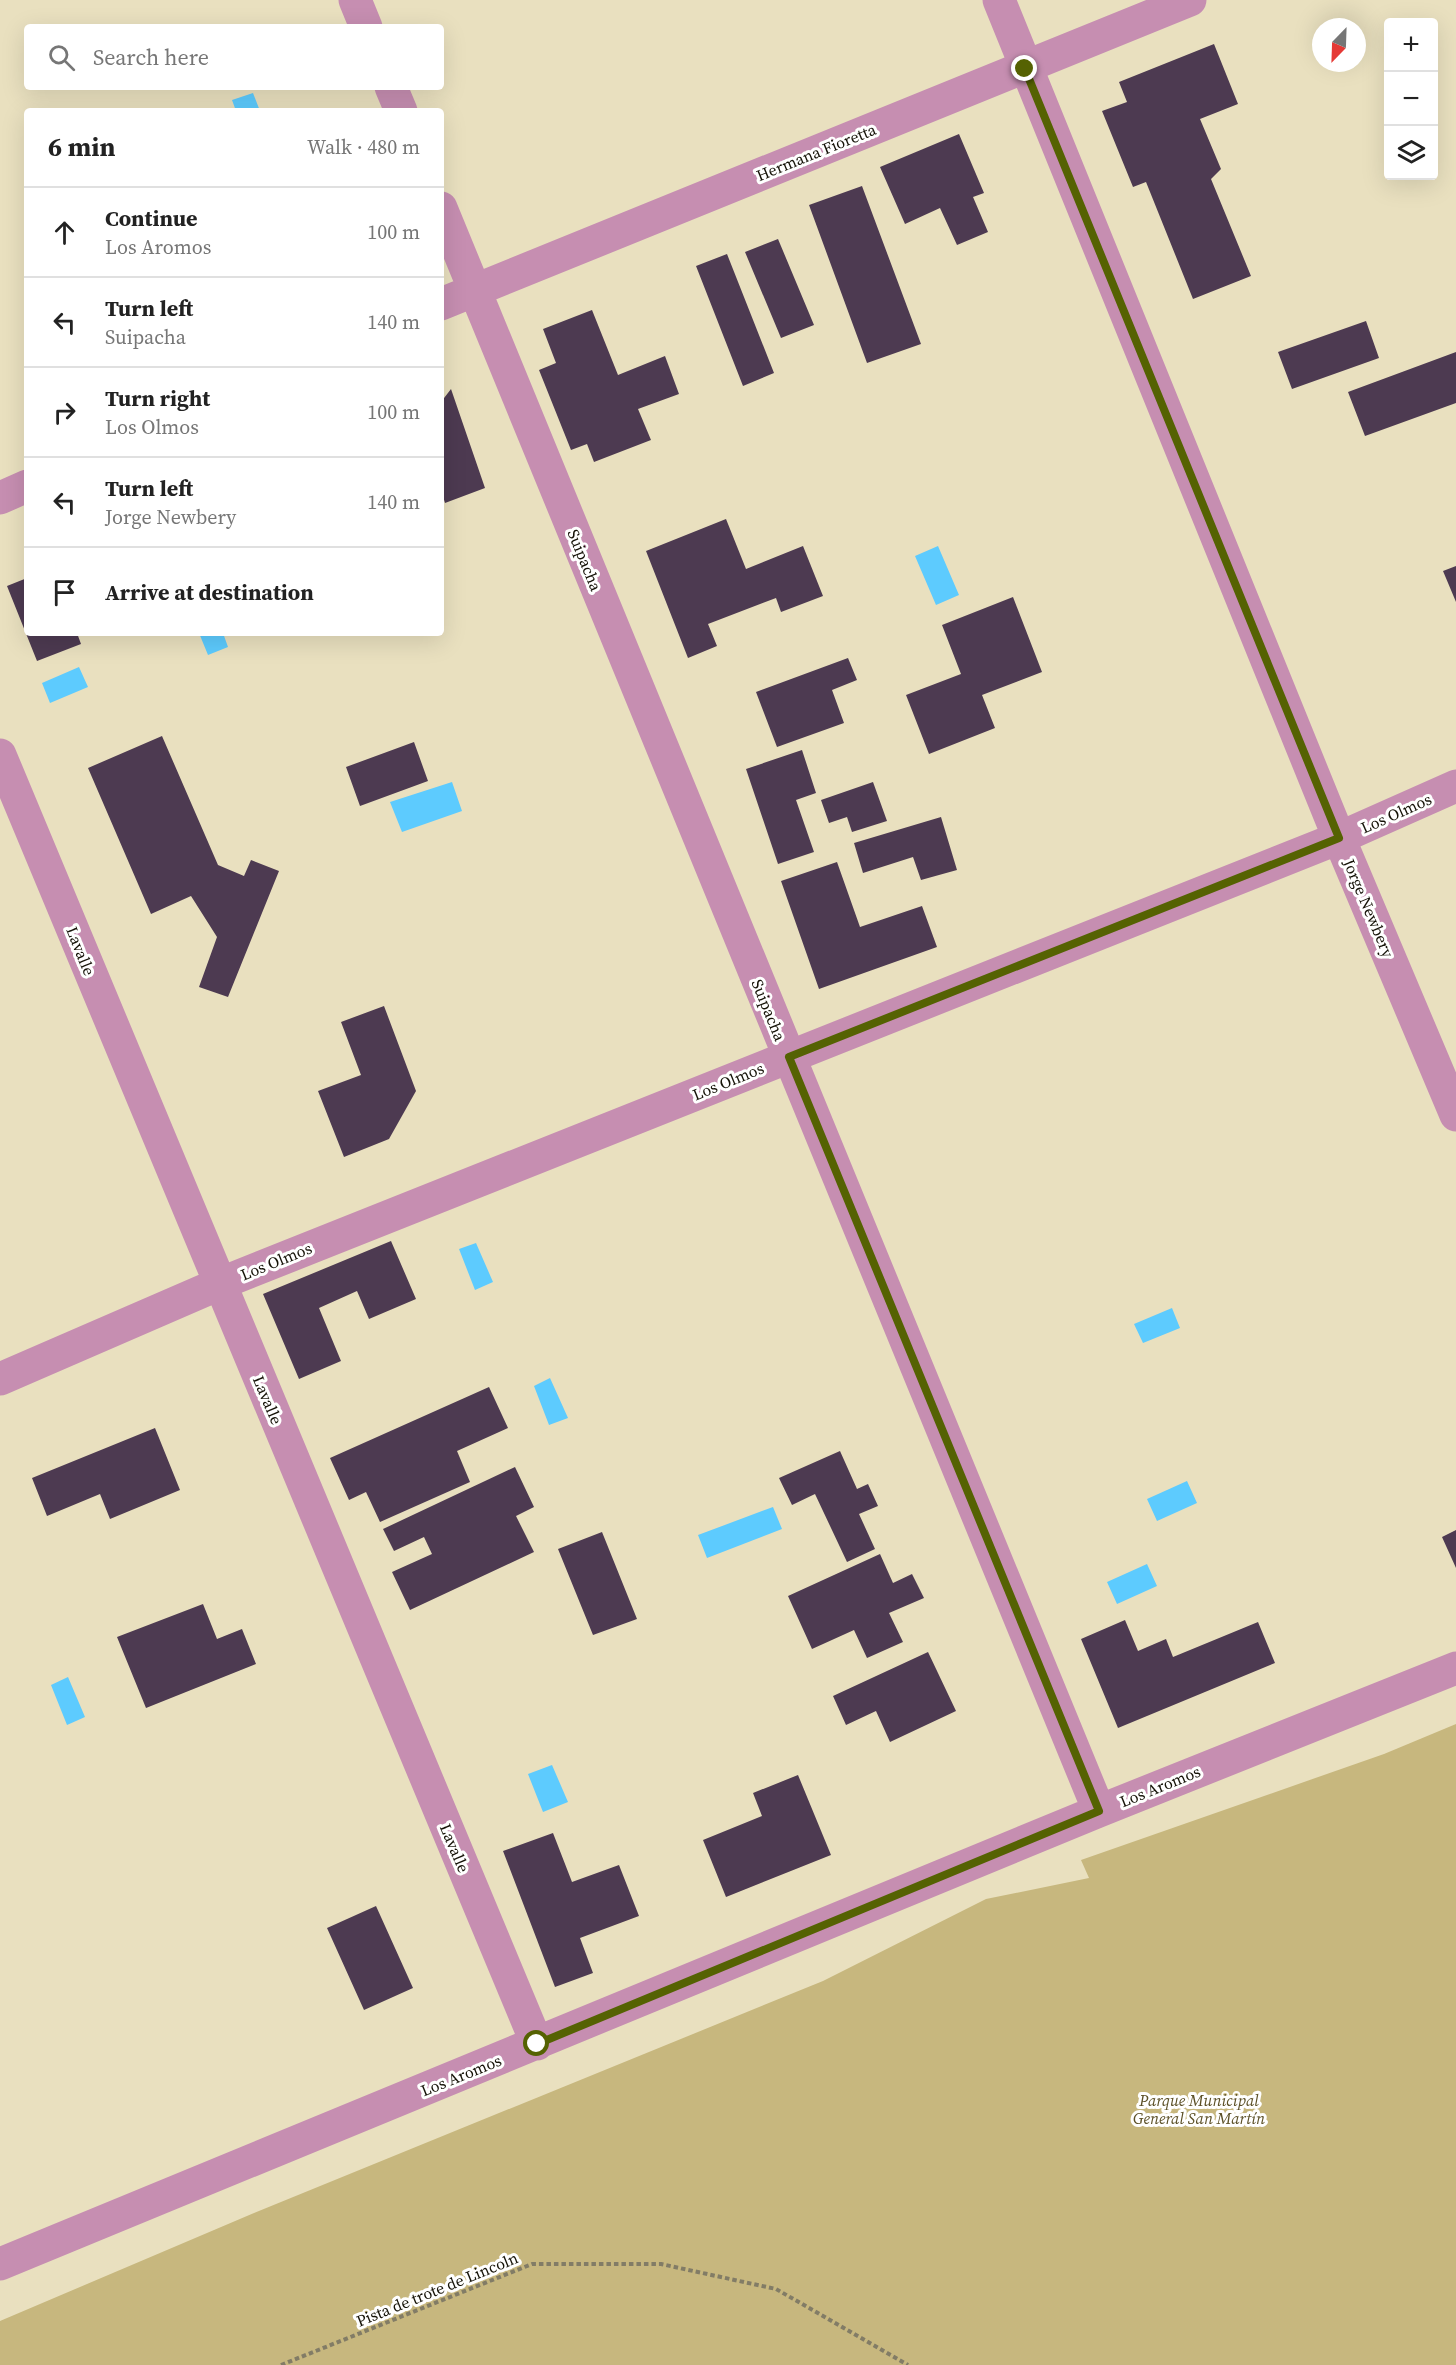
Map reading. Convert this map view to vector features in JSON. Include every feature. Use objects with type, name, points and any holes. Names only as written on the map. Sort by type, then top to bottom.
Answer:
[{"type":"street","points":[[355,0],[365,24]]},
{"type":"street","name":"Jorge Newbery","points":[[999,0],[1025,69],[1339,838],[1456,1115]]},
{"type":"street","name":"Hermana Fioretta","points":[[444,303],[1025,69],[1190,0]]},
{"type":"street","points":[[392,90],[400,108]]},
{"type":"street","name":"Suipacha","points":[[444,215],[1099,1811]]},
{"type":"street","points":[[0,498],[24,487]]},
{"type":"street","name":"Lavalle","points":[[0,755],[537,2044]]},
{"type":"street","name":"Los Olmos","points":[[0,1379],[219,1284],[1339,838],[1456,786]]},
{"type":"street","name":"Los Aromos","points":[[0,2265],[1099,1811],[1456,1668]]},
{"type":"path","name":"Pista de trote de Lincoln","points":[[281,2365],[532,2264],[661,2264],[776,2289],[908,2365]]},
{"type":"green space","name":"Parque Municipal General San Martín","points":[[1456,1724],[1456,2365],[0,2365],[0,2321],[254,2213],[823,1981],[986,1899],[1089,1878],[1081,1860],[1384,1754]]},
{"type":"water","points":[[253,93],[259,108],[235,108],[232,100]]},
{"type":"water","points":[[938,546],[959,595],[936,605],[915,556]]},
{"type":"water","points":[[200,636],[224,636],[228,647],[208,655]]},
{"type":"water","points":[[79,667],[88,687],[50,703],[42,683]]},
{"type":"water","points":[[452,782],[462,811],[402,832],[390,802]]},
{"type":"water","points":[[476,1243],[493,1282],[475,1290],[459,1249]]},
{"type":"water","points":[[1172,1308],[1180,1328],[1143,1343],[1134,1324]]},
{"type":"water","points":[[550,1378],[568,1418],[549,1425],[534,1386]]},
{"type":"water","points":[[1187,1481],[1197,1503],[1157,1521],[1147,1499]]},
{"type":"water","points":[[773,1507],[782,1529],[707,1558],[698,1535]]},
{"type":"water","points":[[1147,1564],[1157,1586],[1117,1604],[1107,1582]]},
{"type":"water","points":[[68,1677],[85,1717],[67,1725],[51,1685]]},
{"type":"water","points":[[552,1765],[568,1802],[543,1812],[528,1774]]},
{"type":"building","points":[[1214,44],[1238,104],[1200,119],[1221,169],[1211,179],[1251,276],[1193,299],[1146,182],[1133,187],[1102,111],[1127,102],[1119,82]]},
{"type":"building","points":[[959,134],[984,193],[973,197],[988,232],[957,245],[940,208],[905,224],[880,167]]},
{"type":"building","points":[[862,186],[921,344],[867,363],[809,205]]},
{"type":"building","points":[[778,239],[814,325],[781,338],[745,252]]},
{"type":"building","points":[[727,254],[774,373],[743,386],[696,266]]},
{"type":"building","points":[[592,310],[618,375],[665,356],[679,394],[638,409],[651,440],[594,462],[587,444],[571,450],[539,370],[556,363],[543,329]]},
{"type":"building","points":[[1366,321],[1379,358],[1292,389],[1278,352]]},
{"type":"building","points":[[1456,352],[1456,403],[1365,436],[1348,392]]},
{"type":"building","points":[[451,389],[485,488],[445,503],[444,500],[444,398]]},
{"type":"building","points":[[726,519],[746,569],[803,546],[823,596],[781,612],[776,598],[708,624],[717,646],[688,658],[646,551]]},
{"type":"building","points":[[1456,566],[1456,602],[1443,571]]},
{"type":"building","points":[[24,579],[24,628],[7,586]]},
{"type":"building","points":[[1013,597],[1042,672],[982,695],[995,728],[929,754],[906,695],[961,674],[942,625]]},
{"type":"building","points":[[27,636],[78,636],[81,644],[37,661]]},
{"type":"building","points":[[848,658],[857,680],[832,690],[844,723],[777,747],[756,692]]},
{"type":"building","points":[[162,736],[218,865],[244,876],[251,860],[279,871],[228,997],[199,987],[217,937],[191,896],[151,914],[88,768]]},
{"type":"building","points":[[414,742],[428,781],[360,806],[346,767]]},
{"type":"building","points":[[802,750],[816,793],[796,800],[814,852],[778,864],[746,769]]},
{"type":"building","points":[[873,782],[887,821],[852,832],[847,817],[829,823],[821,800]]},
{"type":"building","points":[[941,817],[957,870],[921,880],[913,857],[863,873],[854,843]]},
{"type":"building","points":[[837,862],[860,927],[922,906],[937,947],[819,989],[781,881]]},
{"type":"building","points":[[384,1006],[416,1091],[389,1139],[344,1157],[318,1091],[361,1075],[341,1022]]},
{"type":"building","points":[[391,1241],[416,1299],[369,1319],[357,1291],[319,1308],[341,1361],[299,1379],[263,1294]]},
{"type":"building","points":[[489,1387],[508,1428],[457,1451],[470,1482],[380,1522],[366,1492],[349,1500],[330,1458]]},
{"type":"building","points":[[155,1428],[180,1490],[110,1519],[100,1494],[47,1516],[32,1478]]},
{"type":"building","points":[[840,1451],[857,1489],[868,1484],[878,1506],[859,1514],[875,1549],[847,1562],[815,1494],[792,1505],[779,1478]]},
{"type":"building","points":[[515,1467],[534,1507],[516,1516],[534,1552],[410,1610],[392,1572],[432,1554],[424,1537],[394,1551],[383,1529]]},
{"type":"building","points":[[1456,1530],[1456,1568],[1442,1537]]},
{"type":"building","points":[[602,1532],[637,1619],[593,1635],[558,1549]]},
{"type":"building","points":[[880,1554],[893,1583],[912,1574],[924,1598],[889,1613],[903,1642],[867,1658],[854,1630],[812,1649],[788,1596]]},
{"type":"building","points":[[203,1604],[217,1639],[242,1629],[256,1664],[146,1708],[117,1637]]},
{"type":"building","points":[[1125,1620],[1138,1651],[1166,1639],[1173,1657],[1258,1622],[1275,1663],[1118,1728],[1081,1639]]},
{"type":"building","points":[[928,1652],[956,1711],[890,1742],[876,1711],[846,1725],[833,1696]]},
{"type":"building","points":[[798,1775],[831,1855],[726,1897],[703,1840],[762,1816],[753,1793]]},
{"type":"building","points":[[553,1833],[572,1882],[619,1865],[639,1916],[580,1938],[593,1973],[555,1987],[503,1851]]},
{"type":"building","points":[[376,1906],[413,1988],[364,2010],[327,1928]]},
{"type":"route","points":[[537,2044],[1099,1811],[789,1057],[1339,838],[1025,69]]}]
